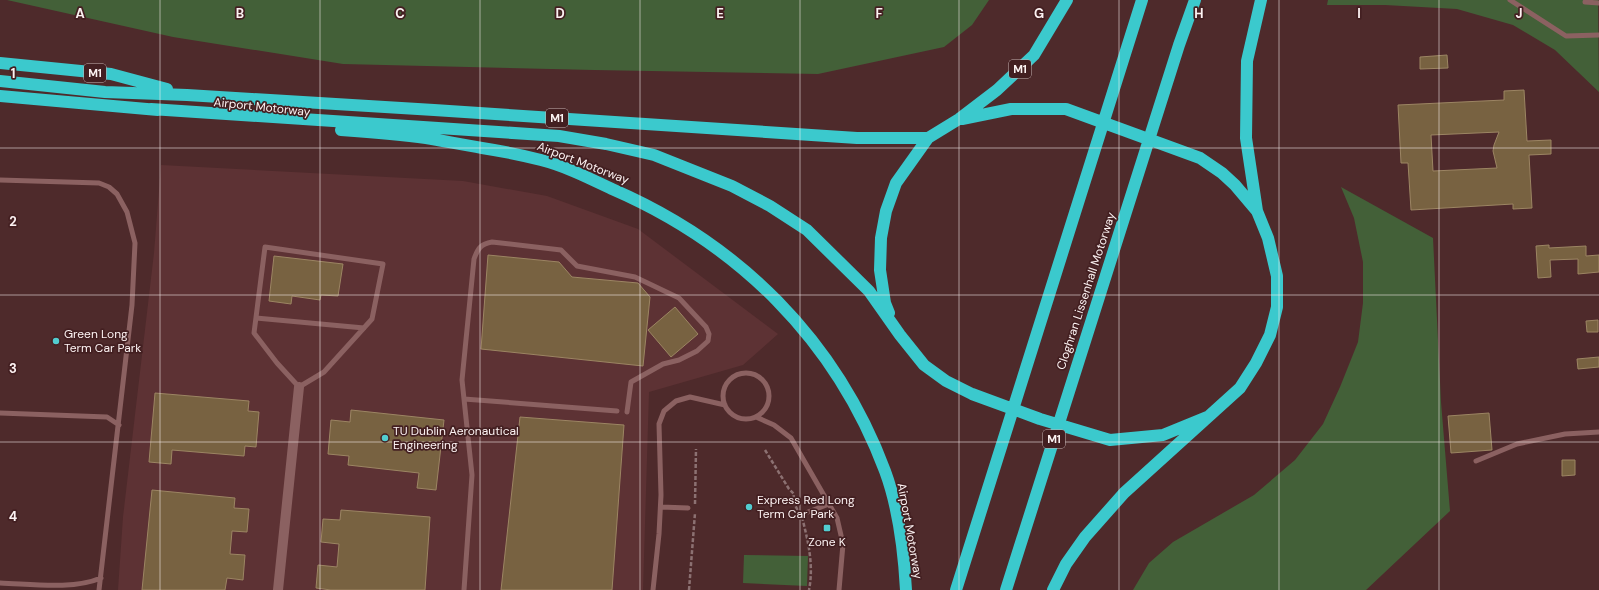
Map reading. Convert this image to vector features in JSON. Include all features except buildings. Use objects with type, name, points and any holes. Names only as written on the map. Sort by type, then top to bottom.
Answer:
[{"type":"highway","name":"M1","points":[[900,336],[885,303],[880,270],[881,238],[886,211],[896,183],[928,138],[959,119],[997,90],[1034,55],[1067,0]]},
{"type":"highway","points":[[956,590],[1142,0]]},
{"type":"highway","name":"Cloghran Lissenhall Motorway","points":[[1006,590],[1174,60],[1195,0]]},
{"type":"highway","points":[[1257,211],[1246,138],[1247,61],[1261,0]]},
{"type":"highway","name":"M1","points":[[0,62],[111,74],[187,95]]},
{"type":"highway","name":"Airport Motorway","points":[[0,81],[105,92],[187,95],[857,138],[928,138]]},
{"type":"highway","name":"Airport Motorway","points":[[0,96],[151,109],[425,138],[542,160],[581,175],[640,201],[696,233],[738,265],[792,316],[819,350],[844,386],[866,428],[886,473],[895,509],[905,567],[906,590]]},
{"type":"highway","name":"M1","points":[[151,109],[559,136],[606,144],[654,155],[732,186],[770,206],[807,230],[868,291],[900,336],[924,365],[946,381],[972,394],[1040,419],[1110,440],[1163,435],[1207,417]]},
{"type":"highway","name":"M1","points":[[959,119],[1011,109],[1066,109],[1200,158],[1222,173],[1235,185],[1257,211],[1268,238],[1277,276],[1277,307],[1270,336],[1256,363],[1240,388],[1124,493],[1085,537],[1066,564],[1053,590]]},
{"type":"street","points":[[278,590],[299,387]]},
{"type":"lane","points":[[1510,0],[1566,36],[1599,35]]},
{"type":"lane","points":[[1585,2],[1599,3]]},
{"type":"lane","points":[[0,180],[99,183],[109,187],[117,194],[127,212],[135,243],[132,305],[99,590]]},
{"type":"lane","points":[[464,590],[472,475],[462,380],[474,259],[478,250],[484,243],[492,242],[561,250],[577,266],[635,277],[679,298],[706,328],[709,334],[708,341],[697,351],[679,360],[663,364],[631,382],[627,412]]},
{"type":"lane","points":[[265,247],[383,264],[372,319],[324,372],[299,387],[261,344],[254,333],[256,318],[265,247]]},
{"type":"lane","points":[[256,318],[364,328]]},
{"type":"lane","points":[[747,373],[761,379],[766,384],[769,392],[767,406],[756,417],[742,419],[735,416],[725,405],[723,398],[727,383],[740,374],[747,373]]},
{"type":"lane","points":[[653,590],[661,507],[659,424],[664,411],[676,401],[690,397],[725,405]]},
{"type":"lane","points":[[464,399],[617,411]]},
{"type":"lane","points":[[0,413],[106,417],[119,425]]},
{"type":"lane","points":[[756,417],[774,425],[791,438],[837,518],[843,544],[839,590]]},
{"type":"lane","points":[[1476,461],[1517,444],[1565,434],[1599,432]]},
{"type":"lane","points":[[808,512],[829,504]]},
{"type":"lane","points":[[661,507],[688,508]]},
{"type":"lane","points":[[0,583],[71,585],[88,583],[101,578]]},
{"type":"path","points":[[688,590],[695,513],[696,449]]},
{"type":"path","points":[[765,450],[789,489],[794,494],[792,501],[801,517],[811,556],[811,581],[809,590]]},
{"type":"shaded area","points":[[161,165],[463,181],[547,196],[638,229],[778,334],[743,365],[649,392],[643,590],[118,590],[123,517],[154,253]]},
{"type":"green space","points":[[7,0],[989,0],[972,25],[944,47],[818,74],[343,64],[173,37]]},
{"type":"green space","points":[[1328,0],[1598,0],[1599,92],[1555,50],[1513,25],[1457,9],[1385,5],[1327,5]]},
{"type":"green space","points":[[1341,187],[1433,238],[1441,402],[1450,511],[1366,590],[1133,590],[1149,563],[1173,542],[1254,495],[1295,460],[1323,424],[1358,342],[1363,303],[1363,262],[1354,218]]},
{"type":"green space","points":[[744,555],[808,556],[807,586],[743,583]]},
{"type":"place","name":"Green Long Term Car Park","points":[[56,341]]},
{"type":"place","name":"TU Dublin Aeronautical Engineering","points":[[385,438]]},
{"type":"place","name":"Express Red Long Term Car Park","points":[[749,507]]},
{"type":"place","name":"Zone K","points":[[827,528]]}]
